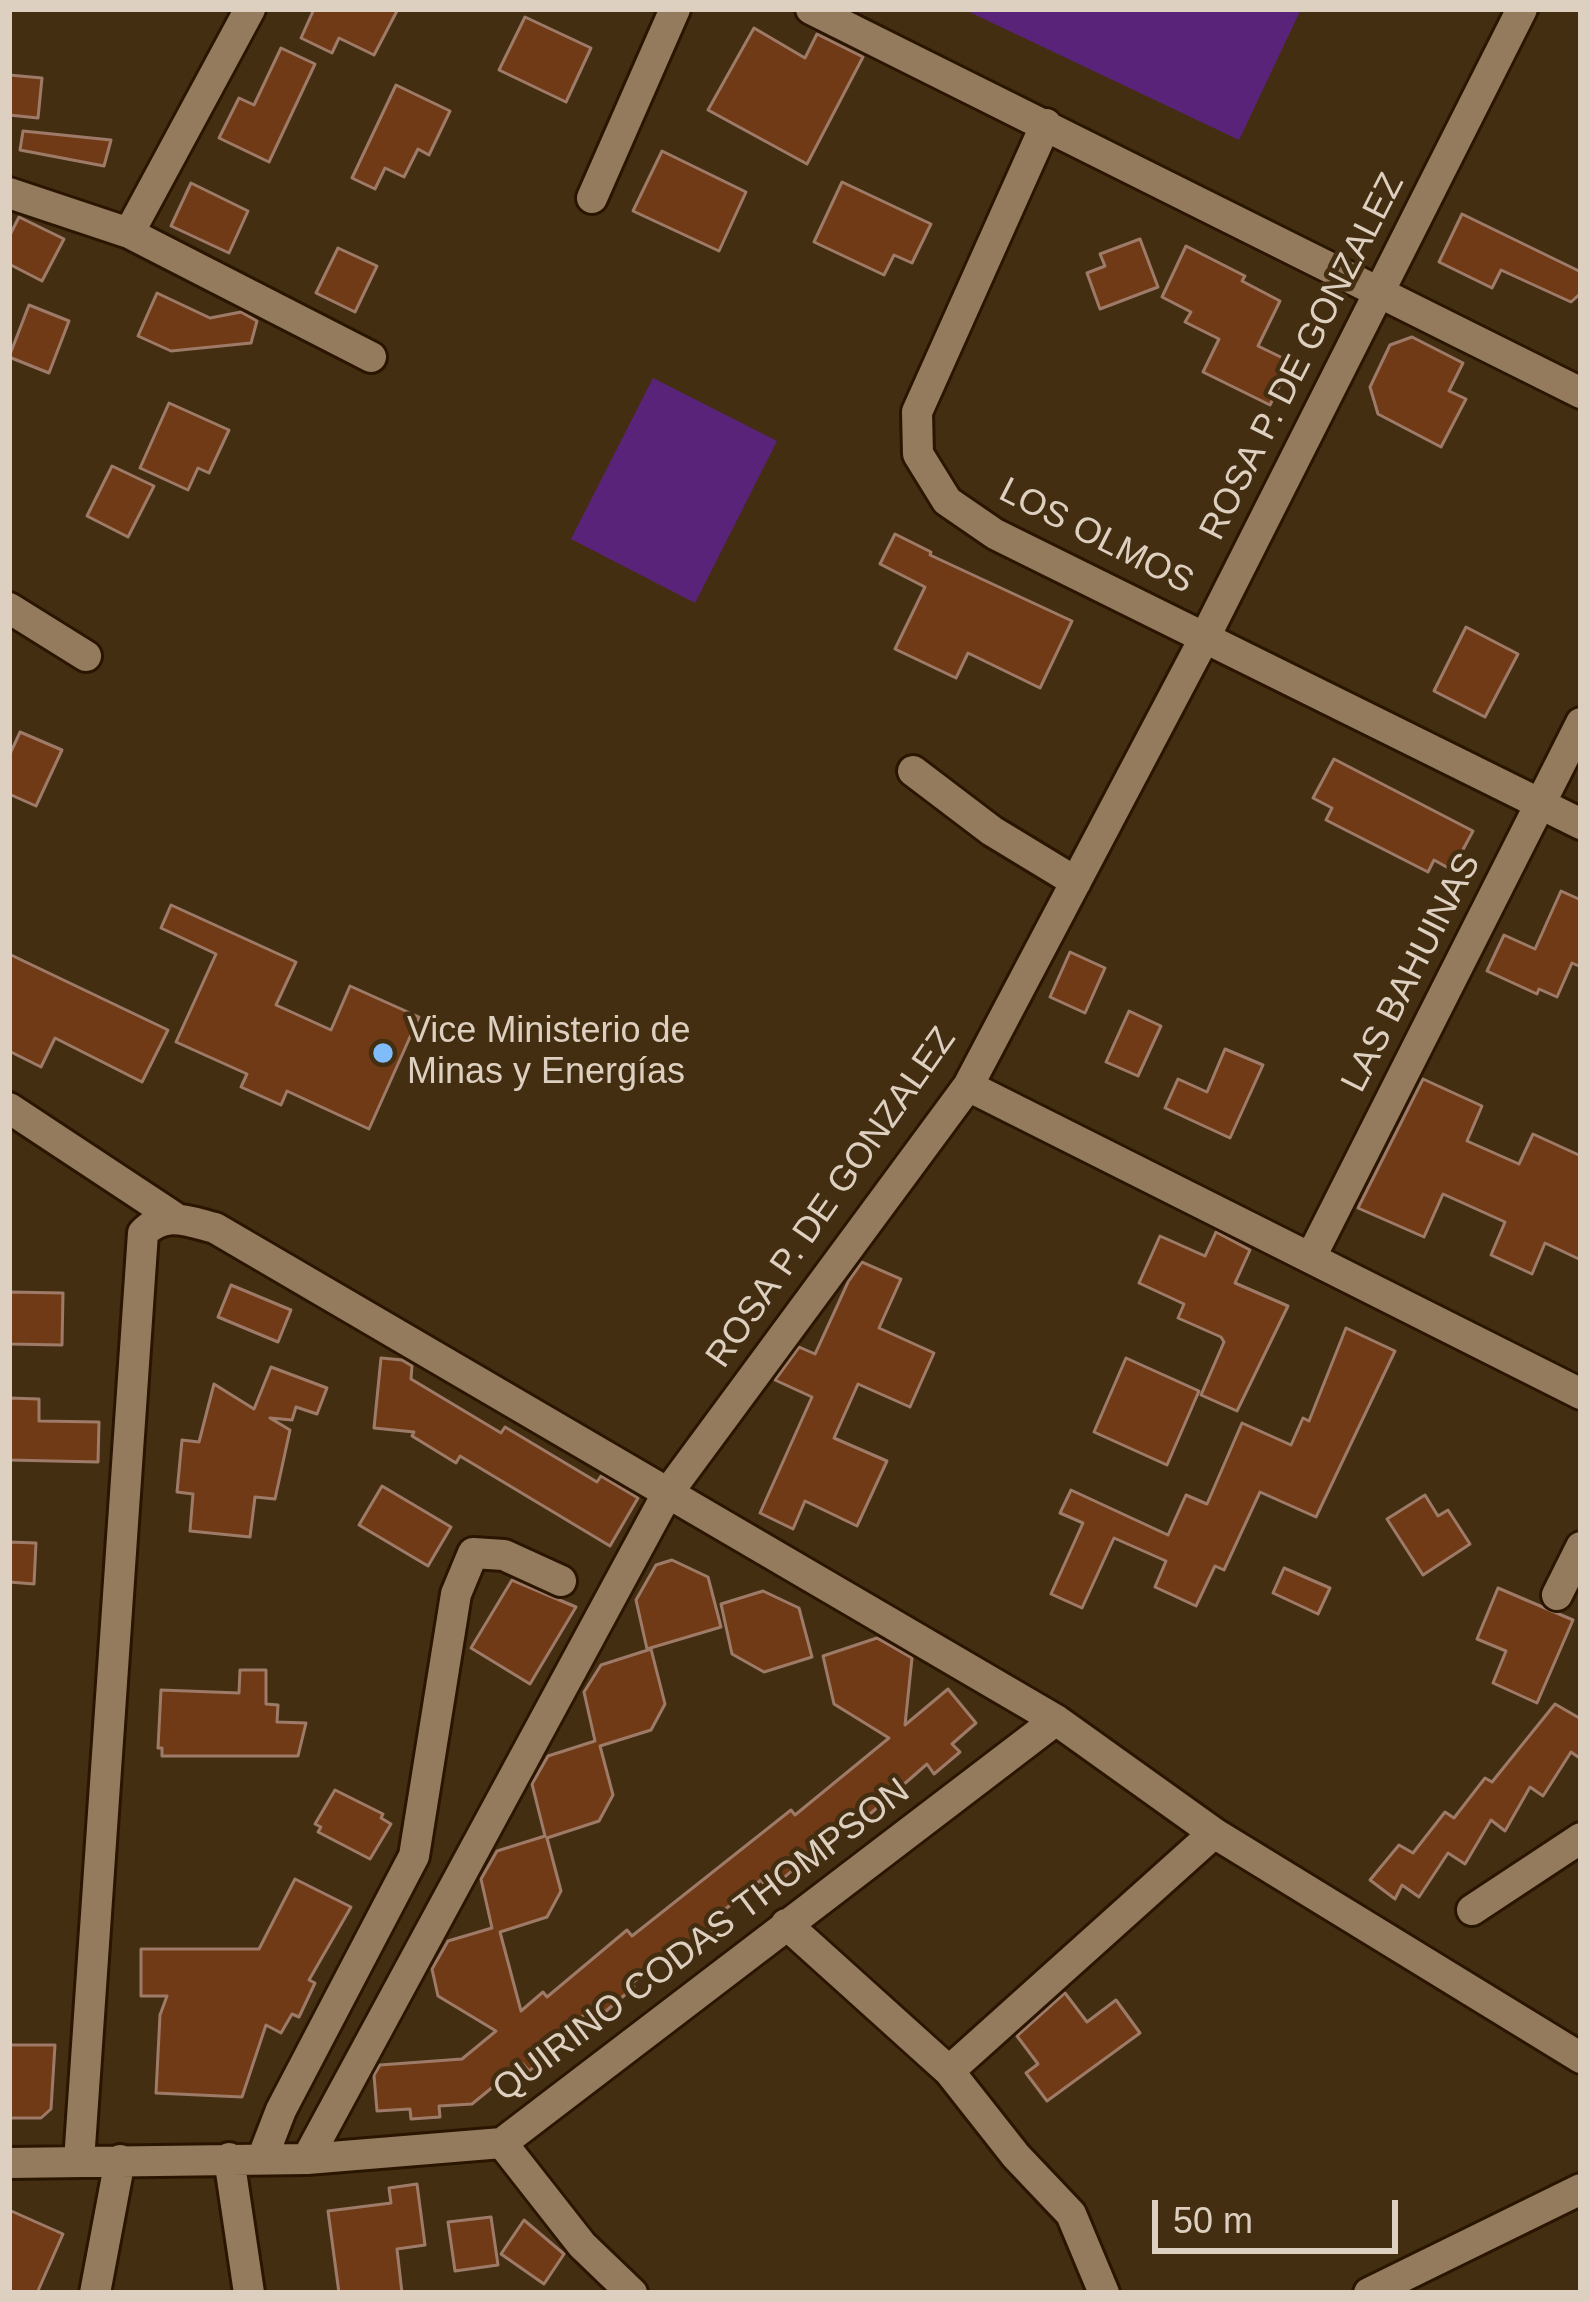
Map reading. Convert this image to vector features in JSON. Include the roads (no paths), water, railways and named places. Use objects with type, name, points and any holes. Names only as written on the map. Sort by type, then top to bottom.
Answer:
[{"type":"street","points":[[129,233],[250,9]]},
{"type":"street","points":[[592,198],[675,9]]},
{"type":"street","points":[[811,9],[1581,393]]},
{"type":"street","name":"ROSA P. DE GONZALEZ","points":[[307,2158],[668,1494],[968,1086],[1205,637],[1522,9]]},
{"type":"street","name":"LOS OLMOS","points":[[1046,124],[917,412],[918,454],[947,501],[994,534],[1581,824]]},
{"type":"street","points":[[9,194],[129,233],[371,357]]},
{"type":"street","points":[[9,608],[86,656]]},
{"type":"street","name":"LAS BAHUINAS","points":[[1311,1257],[1581,723]]},
{"type":"street","points":[[914,771],[992,831],[1076,882]]},
{"type":"street","points":[[968,1086],[1581,1394]]},
{"type":"street","points":[[9,1108],[174,1217],[214,1228],[1056,1720],[1214,1833],[1581,2058]]},
{"type":"street","points":[[79,2161],[143,1233],[153,1222],[174,1217]]},
{"type":"street","points":[[1557,1595],[1581,1547]]},
{"type":"street","points":[[262,2159],[281,2110],[414,1856],[456,1594],[473,1553],[504,1555],[561,1581]]},
{"type":"street","name":"QUIRINO CODAS THOMPSON","points":[[9,2163],[307,2158],[502,2143],[1056,1720]]},
{"type":"street","points":[[949,2071],[1214,1833]]},
{"type":"street","points":[[1472,1910],[1581,1838]]},
{"type":"street","points":[[786,1924],[949,2071],[1016,2156],[1071,2214],[1104,2293]]},
{"type":"street","points":[[502,2143],[582,2245],[632,2293]]},
{"type":"street","points":[[229,2158],[249,2293]]},
{"type":"street","points":[[95,2293],[120,2160]]},
{"type":"street","points":[[1369,2293],[1426,2281],[1581,2189]]},
{"type":"place","name":"Vice Ministerio de Minas y Energías","points":[[383,1053]]}]
